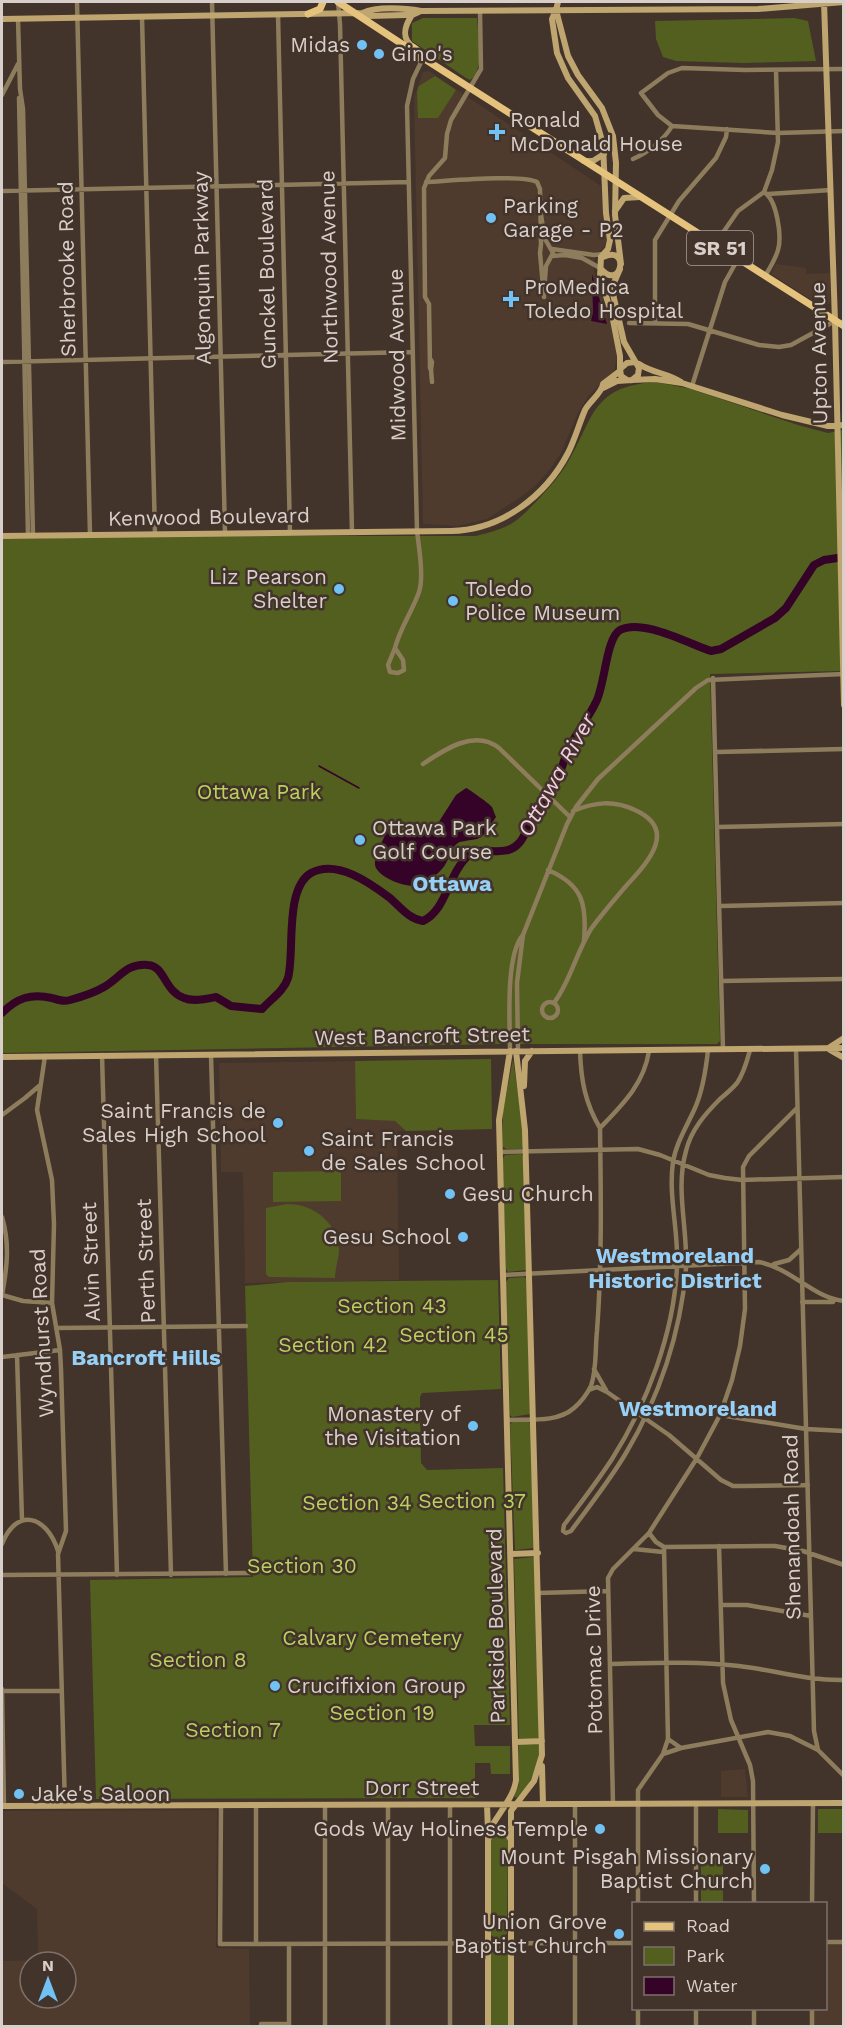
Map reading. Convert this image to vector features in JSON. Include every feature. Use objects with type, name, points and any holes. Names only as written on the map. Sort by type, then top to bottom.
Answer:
[{"type":"main road","points":[[308,14],[320,9],[323,2]]},
{"type":"main road","name":"SR 51","points":[[338,2],[420,52],[423,58],[470,89],[843,326]]},
{"type":"street","name":"Sherbrooke Road","points":[[77,2],[90,535]]},
{"type":"street","name":"Algonquin Parkway","points":[[212,2],[225,533]]},
{"type":"street","name":"Northwood Avenue","points":[[338,2],[352,532]]},
{"type":"street","points":[[558,2],[552,23],[557,53],[568,78],[595,116],[602,137],[606,217],[610,238],[609,247],[601,259],[600,268],[620,354],[622,378],[631,380]]},
{"type":"street","points":[[697,2],[697,10]]},
{"type":"street","points":[[783,7],[795,2]]},
{"type":"street","points":[[363,13],[369,9],[402,5],[421,10],[697,10],[843,2]]},
{"type":"street","name":"Upton Avenue","points":[[824,3],[840,426],[843,705]]},
{"type":"street","points":[[411,48],[404,32],[405,25],[412,15],[421,10]]},
{"type":"street","points":[[432,382],[429,304],[425,297],[423,190],[426,182],[445,158],[449,125],[481,69],[480,10]]},
{"type":"street","points":[[556,10],[568,56],[610,124],[616,154],[615,211],[620,266],[613,285],[613,294],[623,339],[637,364],[639,373],[631,380]]},
{"type":"street","points":[[2,19],[339,13],[363,13],[369,16],[412,15]]},
{"type":"street","name":"Gunckel Boulevard","points":[[278,14],[290,533]]},
{"type":"street","points":[[141,16],[155,534]]},
{"type":"street","points":[[18,19],[20,89],[23,109],[22,191],[30,536]]},
{"type":"street","name":"Midwood Avenue","points":[[395,648],[404,664],[404,670],[398,673],[390,672],[387,665],[401,626],[421,586],[417,531],[408,93],[423,58]]},
{"type":"street","points":[[2,95],[19,61]]},
{"type":"street","points":[[843,69],[682,68],[668,73],[641,93],[658,115],[672,126],[777,133],[843,131]]},
{"type":"street","points":[[765,276],[774,261],[779,244],[778,224],[766,193],[777,153],[776,70]]},
{"type":"street","points":[[633,159],[642,155],[666,135],[672,126]]},
{"type":"street","points":[[655,323],[654,244],[686,191],[716,158],[726,137],[727,129]]},
{"type":"street","points":[[584,161],[593,160],[604,154]]},
{"type":"street","points":[[426,182],[512,178],[533,180],[538,184],[544,294],[546,266],[551,257],[541,215]]},
{"type":"street","points":[[2,191],[409,182]]},
{"type":"street","points":[[715,244],[738,211],[766,193],[831,190]]},
{"type":"street","points":[[615,211],[624,198],[640,197]]},
{"type":"street","points":[[540,253],[543,247],[596,255],[605,252]]},
{"type":"street","points":[[540,253],[545,260],[565,255],[582,258],[600,268],[605,274],[616,273],[620,266],[617,257],[612,254],[601,259]]},
{"type":"street","points":[[692,386],[725,282],[738,259]]},
{"type":"street","points":[[629,323],[688,324],[759,345],[779,347],[791,345],[835,321]]},
{"type":"street","points":[[2,362],[413,352]]},
{"type":"street","points":[[620,370],[627,363],[637,364],[671,376],[681,383]]},
{"type":"street","name":"Kenwood Boulevard","points":[[2,536],[477,529],[501,520],[543,487],[571,447],[586,409],[603,388],[603,384],[620,370]]},
{"type":"street","points":[[603,388],[617,381],[631,380],[681,383],[782,415],[840,426]]},
{"type":"street","points":[[515,1051],[517,983],[523,935],[570,817],[591,787],[696,688],[713,678],[843,674]]},
{"type":"street","points":[[713,678],[723,1050]]},
{"type":"street","points":[[423,764],[451,747],[482,739],[490,741],[570,817]]},
{"type":"street","points":[[716,752],[843,749]]},
{"type":"street","points":[[554,1003],[597,921],[653,854],[656,844],[656,830],[648,817],[615,803],[598,803],[573,811]]},
{"type":"street","points":[[718,827],[843,824]]},
{"type":"street","points":[[548,870],[567,880],[579,894],[584,919],[583,944]]},
{"type":"street","points":[[720,906],[843,903]]},
{"type":"street","points":[[722,981],[843,978]]},
{"type":"street","points":[[843,1038],[827,1048],[843,1058]]},
{"type":"street","name":"West Bancroft Street","points":[[2,1057],[843,1048]]},
{"type":"street","name":"Shenandoah Road","points":[[796,1049],[814,1731],[818,1750]]},
{"type":"street","points":[[708,1050],[699,1098],[681,1136],[674,1160],[672,1186],[676,1221],[677,1266],[674,1299],[666,1334],[637,1412],[612,1459],[564,1525],[564,1532],[571,1531],[609,1480],[645,1418],[671,1347],[682,1301],[686,1243],[681,1183],[682,1164],[693,1131],[705,1115],[736,1084],[750,1050]]},
{"type":"street","name":"Parkside Boulevard","points":[[515,1051],[523,1098],[526,1152],[543,1804]]},
{"type":"street","name":"Parkside Boulevard","points":[[488,1836],[516,1783],[499,1120],[515,1051]]},
{"type":"street","points":[[523,1098],[525,1061],[532,1051]]},
{"type":"street","points":[[507,1420],[551,1418],[566,1414],[576,1407],[589,1390],[594,1368],[601,1272],[600,1128],[590,1112],[585,1096],[580,1051]]},
{"type":"street","points":[[600,1128],[641,1080],[647,1067],[650,1051]]},
{"type":"street","name":"Alvin Street","points":[[102,1055],[117,1575]]},
{"type":"street","name":"Perth Street","points":[[156,1055],[171,1575]]},
{"type":"street","points":[[211,1055],[226,1574]]},
{"type":"street","name":"Wyndhurst Road","points":[[45,1056],[37,1110],[52,1180],[54,1224],[52,1303],[60,1350],[66,1528],[58,1554],[65,1806]]},
{"type":"street","points":[[2,1115],[39,1086]]},
{"type":"street","name":"Potomac Drive","points":[[613,1804],[608,1578],[649,1533],[697,1458],[720,1415],[732,1380],[745,1309],[743,1167],[749,1156],[797,1108]]},
{"type":"street","points":[[500,1152],[638,1149],[674,1160],[709,1175],[742,1180],[843,1177]]},
{"type":"street","points":[[2,1217],[7,1247],[2,1295],[23,1301],[52,1303]]},
{"type":"street","points":[[772,1265],[786,1261],[801,1249]]},
{"type":"street","points":[[503,1275],[601,1272],[744,1262],[772,1265],[802,1280],[822,1295],[843,1301]]},
{"type":"street","points":[[802,1302],[843,1301]]},
{"type":"street","points":[[56,1328],[246,1326]]},
{"type":"street","points":[[2,1357],[60,1350]]},
{"type":"street","points":[[17,1355],[22,1520]]},
{"type":"street","points":[[594,1368],[607,1392]]},
{"type":"street","points":[[589,1390],[597,1387],[607,1392],[669,1435],[710,1472],[733,1486],[808,1485]]},
{"type":"street","points":[[720,1415],[806,1429],[843,1431]]},
{"type":"street","points":[[2,1544],[12,1527],[22,1520],[35,1520],[56,1538],[65,1535]]},
{"type":"street","points":[[638,1902],[640,1786],[663,1754],[668,1739],[664,1549],[649,1533]]},
{"type":"street","points":[[51,1535],[58,1554]]},
{"type":"street","points":[[719,1546],[722,1664],[726,1703],[752,1773],[754,1902]]},
{"type":"street","points":[[634,1549],[769,1546],[809,1553],[843,1565]]},
{"type":"street","points":[[511,1554],[538,1553]]},
{"type":"street","points":[[2,1575],[251,1573]]},
{"type":"street","points":[[538,1593],[608,1592]]},
{"type":"street","points":[[721,1605],[747,1605],[811,1616]]},
{"type":"street","points":[[610,1664],[722,1664],[813,1679],[843,1680]]},
{"type":"street","points":[[3,1806],[2,1690],[62,1691]]},
{"type":"street","points":[[663,1754],[681,1748],[755,1733],[775,1733],[797,1739],[818,1750],[843,1776]]},
{"type":"street","points":[[668,1739],[681,1748]]},
{"type":"street","points":[[516,1742],[542,1741]]},
{"type":"street","name":"Parkside Boulevard","points":[[515,1804],[534,1781],[542,1755]]},
{"type":"street","points":[[812,1902],[813,1803]]},
{"type":"street","name":"Dorr Street","points":[[3,1806],[843,1803]]},
{"type":"street","points":[[511,2026],[511,1811],[515,1804]]},
{"type":"street","points":[[575,1804],[575,2026]]},
{"type":"street","points":[[696,1804],[696,1902]]},
{"type":"street","points":[[325,1805],[325,2026]]},
{"type":"street","points":[[388,1805],[388,2026]]},
{"type":"street","points":[[450,1805],[450,2026]]},
{"type":"street","points":[[487,1805],[488,2026]]},
{"type":"street","points":[[221,1806],[220,1944],[632,1943]]},
{"type":"street","points":[[256,1806],[256,1944]]},
{"type":"street","points":[[488,1836],[498,1831],[507,1833],[511,1840]]},
{"type":"street","points":[[827,1942],[843,1942]]},
{"type":"street","points":[[261,2025],[289,2025],[289,1944]]},
{"type":"street","points":[[638,2010],[638,2026]]},
{"type":"street","points":[[696,2010],[696,2026]]},
{"type":"street","points":[[754,2010],[754,2026]]},
{"type":"street","points":[[812,2010],[812,2026]]},
{"type":"shaded area","name":"ProMedica Toledo Hospital","points":[[429,71],[601,186],[607,240],[603,249],[595,253],[594,272],[608,312],[617,356],[614,371],[589,395],[578,413],[561,453],[536,485],[487,519],[457,526],[423,524],[414,98],[423,72]]},
{"type":"shaded area","points":[[776,264],[806,268],[806,274],[830,273],[830,303],[823,307],[771,274]]},
{"type":"shaded area","name":"Saint Francis de Sales School","points":[[491,1059],[492,1129],[397,1131],[399,1280],[245,1283],[243,1172],[221,1172],[219,1063]]},
{"type":"shaded area","points":[[745,1769],[748,1797],[721,1797],[721,1771]]},
{"type":"shaded area","points":[[217,1810],[216,1948],[249,1949],[250,2026],[2,2026],[2,1961],[18,1961],[18,2010],[78,2010],[78,1950],[38,1950],[37,1909],[2,1883],[2,1811]]},
{"type":"shaded area","points":[[827,1942],[843,1942],[843,2026],[812,2026],[812,2010],[827,2010]]},
{"type":"green space","points":[[423,18],[477,18],[479,61],[478,69],[470,80],[412,41],[412,23]]},
{"type":"green space","points":[[794,18],[808,21],[816,61],[744,63],[676,61],[663,57],[656,39],[655,21]]},
{"type":"green space","points":[[435,76],[456,90],[438,118],[418,118],[417,91],[419,86]]},
{"type":"green space","name":"Ottawa Park","points":[[656,382],[691,389],[828,433],[843,430],[843,671],[710,674],[720,1041],[717,1044],[503,1044],[2,1053],[2,539],[175,536],[476,536],[511,524],[540,498],[565,467],[596,409],[605,399],[618,390]]},
{"type":"green space","points":[[491,1059],[492,1129],[406,1131],[395,1121],[356,1119],[355,1061]]},
{"type":"green space","points":[[513,1059],[523,1130],[521,1149],[506,1149],[502,1146],[503,1111]]},
{"type":"green space","points":[[521,1154],[523,1156],[526,1270],[508,1272],[506,1269],[502,1160],[505,1155]]},
{"type":"green space","points":[[341,1171],[341,1201],[273,1202],[273,1172]]},
{"type":"green space","points":[[287,1204],[315,1211],[329,1223],[334,1231],[339,1250],[335,1278],[269,1277],[266,1274],[266,1208]]},
{"type":"green space","points":[[524,1277],[527,1279],[530,1414],[512,1417],[510,1415],[506,1282],[509,1278]]},
{"type":"green space","name":"Calvary Cemetery","points":[[498,1280],[501,1389],[422,1393],[420,1397],[421,1463],[427,1470],[503,1468],[510,1725],[474,1725],[475,1746],[510,1746],[510,1774],[491,1774],[490,1763],[475,1763],[475,1798],[96,1799],[90,1580],[253,1577],[245,1286],[288,1282]]},
{"type":"green space","points":[[528,1421],[531,1425],[534,1548],[515,1550],[510,1424]]},
{"type":"green space","points":[[535,1558],[539,1738],[519,1740],[514,1559]]},
{"type":"green space","points":[[538,1743],[537,1766],[526,1787],[516,1798],[514,1796],[519,1785],[519,1744]]},
{"type":"green space","points":[[718,1809],[748,1810],[748,1833],[718,1833]]},
{"type":"green space","points":[[818,1809],[843,1809],[843,1833],[818,1833]]},
{"type":"green space","points":[[503,1833],[508,1840],[507,1933],[502,1940],[498,1940],[491,1935],[491,1840],[494,1834]]},
{"type":"green space","points":[[701,1857],[723,1857],[723,1902],[701,1902]]},
{"type":"green space","points":[[500,1946],[508,1954],[508,2026],[491,2026],[490,1955],[495,1947]]},
{"type":"water","points":[[592,274],[607,324],[591,321],[593,312]]},
{"type":"water","points":[[466,788],[491,806],[496,817],[483,835],[478,839],[456,845],[441,870],[418,885],[400,884],[381,874],[375,862],[388,831],[395,829],[420,834],[433,831],[456,795]]},
{"type":"waterway","name":"Ottawa River","points":[[2,1013],[25,998],[37,996],[65,1001],[87,995],[104,987],[134,966],[140,965],[154,966],[172,990],[184,998],[195,1000],[216,997],[231,1006],[262,1009],[280,991],[288,978],[292,922],[297,893],[303,881],[311,873],[321,869],[332,869],[353,875],[382,892],[409,915],[423,921],[437,909],[456,871],[469,855],[480,851],[508,850],[520,842],[534,814],[553,788],[568,750],[596,702],[612,642],[620,630],[640,627],[666,633],[711,651],[721,649],[775,618],[786,608],[814,565],[824,560],[844,557]]},
{"type":"waterway","points":[[319,766],[359,788]]},
{"type":"place","name":"Midas","points":[[362,45]]},
{"type":"place","name":"Gino's","points":[[379,54]]},
{"type":"place","name":"Ronald McDonald House","points":[[497,132]]},
{"type":"place","name":"Parking Garage - P2","points":[[491,218]]},
{"type":"place","name":"ProMedica Toledo Hospital","points":[[511,299]]},
{"type":"place","name":"Liz Pearson Shelter","points":[[339,589]]},
{"type":"place","name":"Toledo Police Museum","points":[[453,601]]},
{"type":"place","name":"Ottawa Park Golf Course","points":[[360,840]]},
{"type":"place","name":"Saint Francis de Sales High School","points":[[278,1123]]},
{"type":"place","name":"Saint Francis de Sales School","points":[[309,1151]]},
{"type":"place","name":"Gesu Church","points":[[450,1194]]},
{"type":"place","name":"Gesu School","points":[[463,1237]]},
{"type":"place","name":"Monastery of the Visitation","points":[[473,1426]]},
{"type":"place","name":"Crucifixion Group","points":[[275,1686]]},
{"type":"place","name":"Jake's Saloon","points":[[19,1794]]},
{"type":"place","name":"Gods Way Holiness Temple","points":[[600,1829]]},
{"type":"place","name":"Mount Pisgah Missionary Baptist Church","points":[[765,1869]]},
{"type":"place","name":"Union Grove Baptist Church","points":[[619,1934]]},
{"type":"district","name":"Ottawa","points":[[452,883]]},
{"type":"district","name":"Westmoreland Historic District","points":[[675,1268]]},
{"type":"district","name":"Bancroft Hills","points":[[146,1357]]},
{"type":"district","name":"Westmoreland","points":[[698,1408]]},
{"type":"park label","name":"Section 43","points":[[392,1306]]},
{"type":"park label","name":"Section 45","points":[[454,1335]]},
{"type":"park label","name":"Section 42","points":[[333,1345]]},
{"type":"park label","name":"Section 37","points":[[472,1501]]},
{"type":"park label","name":"Section 34","points":[[357,1503]]},
{"type":"park label","name":"Section 30","points":[[302,1566]]},
{"type":"park label","name":"Section 8","points":[[198,1660]]},
{"type":"park label","name":"Section 19","points":[[382,1713]]},
{"type":"park label","name":"Section 7","points":[[233,1730]]}]
